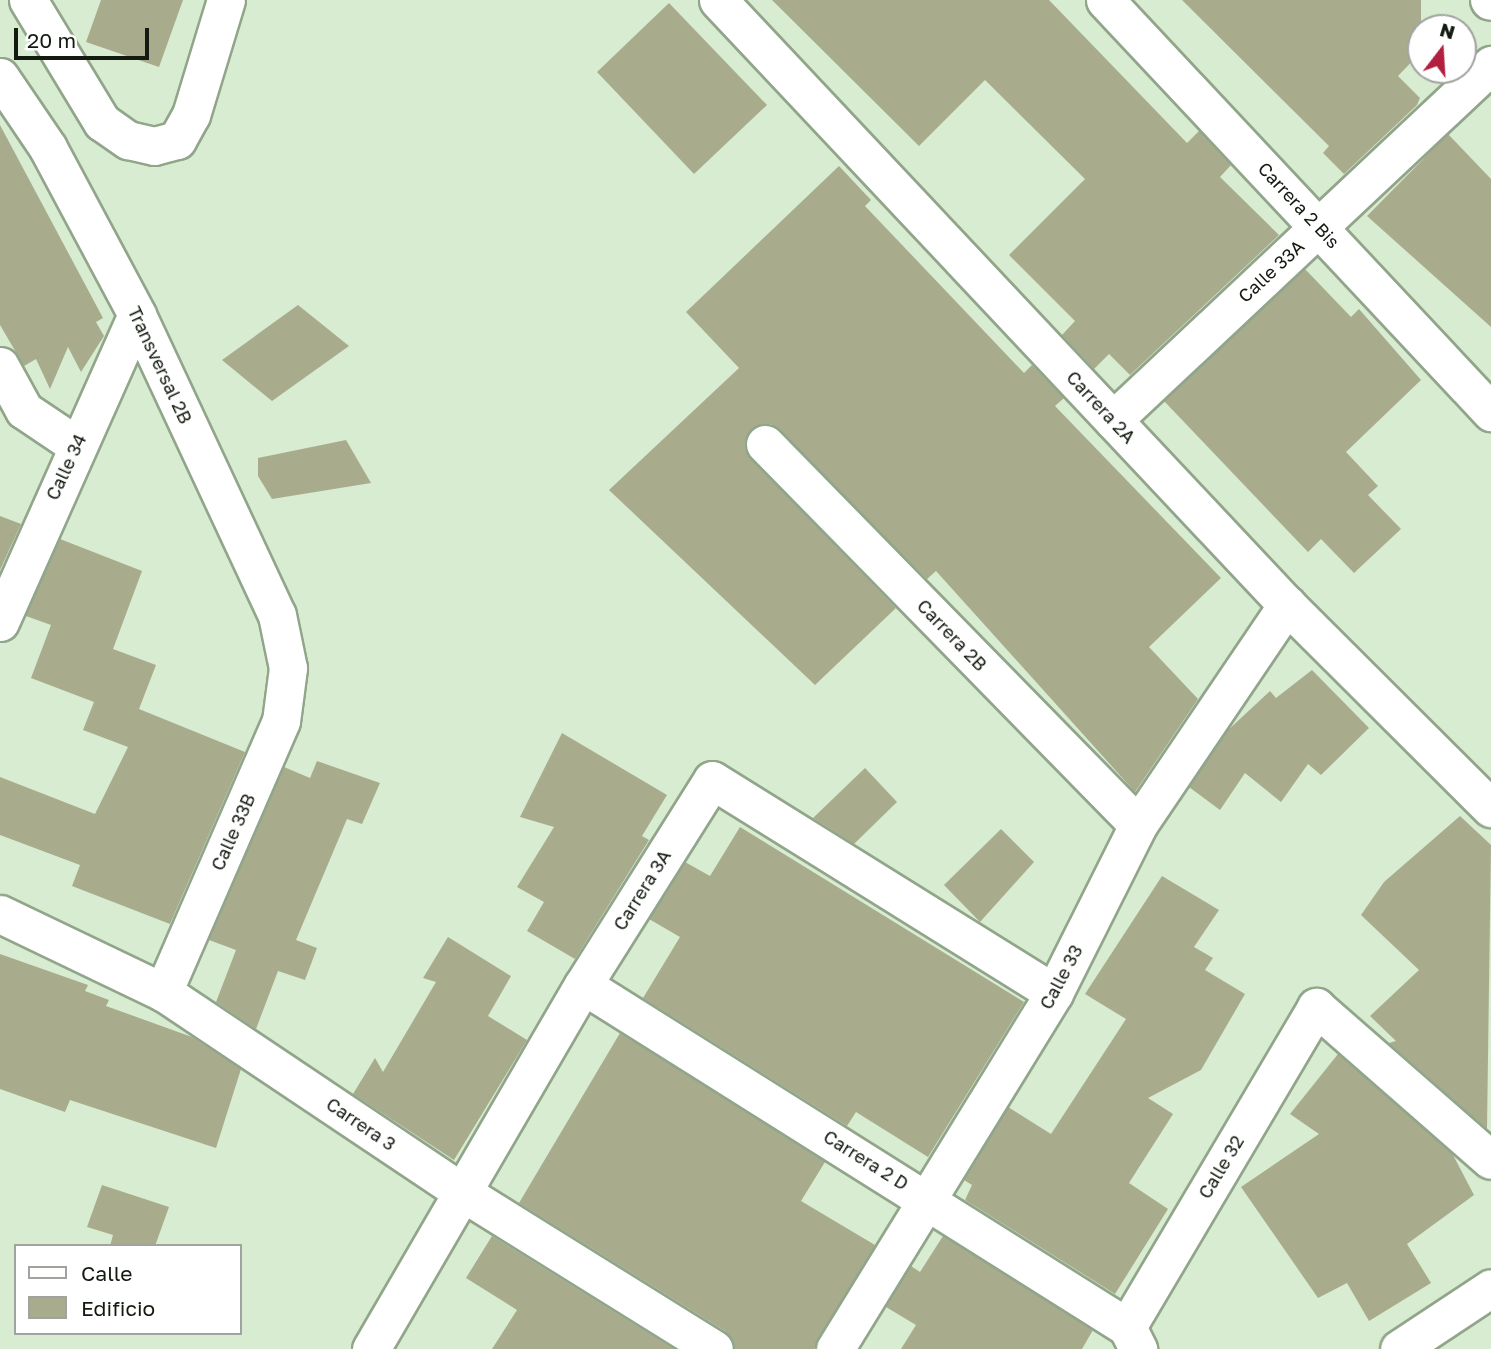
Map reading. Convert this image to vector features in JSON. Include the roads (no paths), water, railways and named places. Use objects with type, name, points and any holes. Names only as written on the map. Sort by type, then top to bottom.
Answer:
[{"type":"street","points":[[28,0],[102,122],[128,140],[153,146],[177,140],[191,116],[226,0]]},
{"type":"street","name":"Carrera 2A","points":[[718,0],[1287,605],[1491,808]]},
{"type":"street","name":"Carrera 2 Bis","points":[[1105,0],[1491,412]]},
{"type":"street","name":"Calle 33A","points":[[1113,420],[1491,65]]},
{"type":"street","name":"Transversal 2B","points":[[0,77],[48,148],[137,315],[277,615],[288,668]]},
{"type":"street","name":"Calle 34","points":[[0,622],[9,566],[76,445],[137,315]]},
{"type":"street","points":[[0,366],[24,410],[76,445]]},
{"type":"street","name":"Carrera 2B","points":[[765,444],[1138,825]]},
{"type":"street","name":"Calle 33","points":[[835,1349],[1054,993],[1138,825],[1287,605]]},
{"type":"street","name":"Calle 33B","points":[[163,992],[281,721],[288,668]]},
{"type":"street","name":"Carrera 3A","points":[[371,1349],[465,1194],[583,985],[712,780],[1054,993]]},
{"type":"street","name":"Carrera 3","points":[[0,914],[163,992],[465,1194],[714,1349]]},
{"type":"street","name":"Carrera 2 D","points":[[583,985],[929,1199],[1132,1338]]},
{"type":"street","name":"Calle 32","points":[[1132,1338],[1316,1007],[1491,1160]]},
{"type":"street","points":[[1399,1349],[1491,1288]]}]
